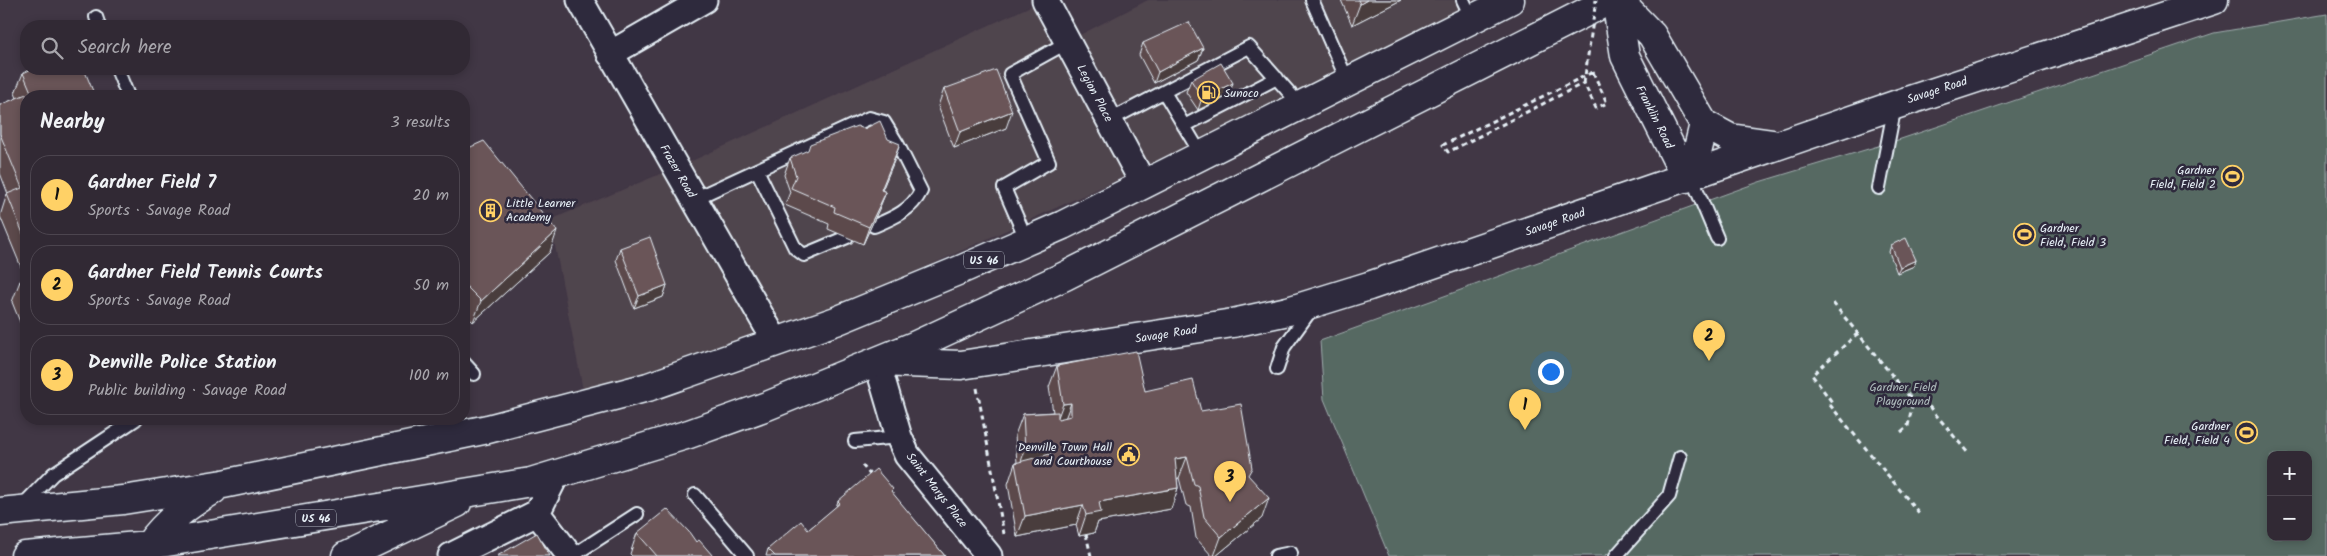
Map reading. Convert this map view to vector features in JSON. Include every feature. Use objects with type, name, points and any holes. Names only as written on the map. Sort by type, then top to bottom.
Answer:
[{"type":"main road","name":"US 46","points":[[9,511],[123,500],[223,484],[488,429],[648,386],[776,342],[951,274],[1027,241],[1144,185],[1348,82],[1467,10],[1510,0]]},
{"type":"main road","name":"US 46","points":[[25,556],[150,550],[483,490],[556,475],[689,434],[878,362],[1083,267],[1610,0]]},
{"type":"main road","name":"Franklin Road","points":[[1617,0],[1652,35],[1704,124]]},
{"type":"main road","name":"Franklin Road","points":[[1617,0],[1625,56],[1686,178]]},
{"type":"main road","name":"Savage Road","points":[[878,362],[961,365],[1233,323],[1318,302],[1686,178],[1777,144],[2214,0]]},
{"type":"main road","points":[[1686,178],[1697,153],[1704,124],[1730,138],[1777,144]]},
{"type":"main road","points":[[150,550],[162,527],[190,504],[223,484]]},
{"type":"main road","points":[[346,556],[483,490]]},
{"type":"street","name":"Frazer Road","points":[[580,0],[776,342]]},
{"type":"street","points":[[610,54],[704,0]]},
{"type":"street","name":"Legion Place","points":[[1045,0],[1144,185]]},
{"type":"street","name":"Saint Marys Place","points":[[878,362],[899,437],[907,456],[922,476],[997,548]]},
{"type":"street","points":[[451,556],[537,513],[556,475]]},
{"type":"street","points":[[537,513],[571,556]]},
{"type":"lane","points":[[1312,0],[1348,82]]},
{"type":"lane","points":[[1027,241],[1004,188],[1049,162],[1010,74],[1068,42]]},
{"type":"lane","points":[[1110,120],[1249,47],[1301,106]]},
{"type":"lane","points":[[119,75],[126,90]]},
{"type":"lane","points":[[1184,126],[1277,78]]},
{"type":"lane","points":[[1164,92],[1202,156]]},
{"type":"lane","points":[[1879,188],[1894,105]]},
{"type":"lane","points":[[694,199],[869,118],[884,122],[921,191],[914,204],[896,217],[874,226]]},
{"type":"lane","points":[[757,170],[794,248],[804,255],[847,237]]},
{"type":"lane","points":[[1686,178],[1696,188],[1716,238]]},
{"type":"lane","points":[[1277,369],[1284,347],[1318,302]]},
{"type":"lane","points":[[9,511],[53,474],[127,425]]},
{"type":"lane","points":[[855,441],[899,437]]},
{"type":"lane","points":[[1616,556],[1668,496],[1680,457]]},
{"type":"lane","points":[[695,495],[747,556]]},
{"type":"lane","points":[[571,556],[636,514]]},
{"type":"lane","points":[[1276,556],[1291,553]]},
{"type":"path","points":[[1584,83],[1448,152],[1443,145],[1593,72],[1607,103],[1596,108],[1584,83],[1596,0]]},
{"type":"path","points":[[1833,303],[1912,401],[1927,404],[1968,453]]},
{"type":"path","points":[[1858,333],[1812,375],[1832,402],[1830,405],[1920,514]]},
{"type":"path","points":[[976,378],[997,548]]},
{"type":"path","points":[[1901,432],[1908,426],[1912,401]]},
{"type":"path","points":[[862,464],[875,480]]},
{"type":"path","points":[[1086,534],[1090,556]]},
{"type":"shaded area","points":[[1044,0],[1076,37],[1148,0],[1478,0],[1148,166],[789,329],[583,390],[550,220],[694,160]]},
{"type":"green space","name":"Gardner Field Playground","points":[[2327,14],[2327,556],[1609,556],[1607,554],[1605,556],[1389,556],[1324,399],[1320,341],[1759,182],[1898,140],[2214,33]]},
{"type":"building","points":[[1358,0],[1367,0],[1360,4]]},
{"type":"building","points":[[1189,22],[1203,48],[1158,72],[1143,43]]},
{"type":"building","points":[[1221,63],[1233,83],[1202,98],[1191,80]]},
{"type":"building","points":[[996,70],[1012,111],[960,132],[944,89]]},
{"type":"building","points":[[24,75],[86,75],[93,90],[30,90]]},
{"type":"building","points":[[20,97],[20,183],[0,134],[0,105]]},
{"type":"building","points":[[880,121],[888,139],[900,144],[881,190],[886,192],[869,227],[834,212],[835,207],[791,188],[796,176],[790,158],[808,150],[810,144],[857,126],[864,129]]},
{"type":"building","name":"Little Learner Academy","points":[[484,141],[557,231],[481,301],[470,290],[470,147]]},
{"type":"building","points":[[20,189],[20,226],[7,194]]},
{"type":"building","points":[[650,237],[667,285],[639,296],[620,248]]},
{"type":"building","points":[[1906,238],[1916,260],[1900,267],[1891,245]]},
{"type":"building","name":"Denville Town Hall and Courthouse","points":[[1136,351],[1145,391],[1193,380],[1201,411],[1241,404],[1252,468],[1248,475],[1269,498],[1221,537],[1204,517],[1198,486],[1194,484],[1187,457],[1175,459],[1178,488],[1099,502],[1101,512],[1086,515],[1083,505],[1025,516],[1015,463],[1054,453],[1053,447],[1025,450],[1023,414],[1058,412],[1058,419],[1071,416],[1071,403],[1063,404],[1057,366]]},
{"type":"building","points":[[876,469],[893,489],[891,491],[945,556],[775,556],[768,549],[801,521],[808,530],[840,503],[838,501]]},
{"type":"building","points":[[667,509],[696,542],[699,540],[713,556],[657,556],[637,533]]},
{"type":"building","points":[[537,533],[550,556],[497,556]]},
{"type":"place","name":"Sunoco","points":[[1208,93]]},
{"type":"place","name":"Gardner Field, Field 2","points":[[2232,177]]},
{"type":"place","name":"Little Learner Academy","points":[[490,210]]},
{"type":"place","name":"Gardner Field, Field 3","points":[[2024,235]]},
{"type":"place","name":"Gardner Field Tennis Courts","points":[[1709,361]]},
{"type":"place","name":"Gardner Field 7","points":[[1525,430]]},
{"type":"place","name":"Gardner Field, Field 4","points":[[2246,433]]},
{"type":"place","name":"Denville Town Hall and Courthouse","points":[[1128,454]]},
{"type":"place","name":"Denville Police Station","points":[[1230,502]]}]
